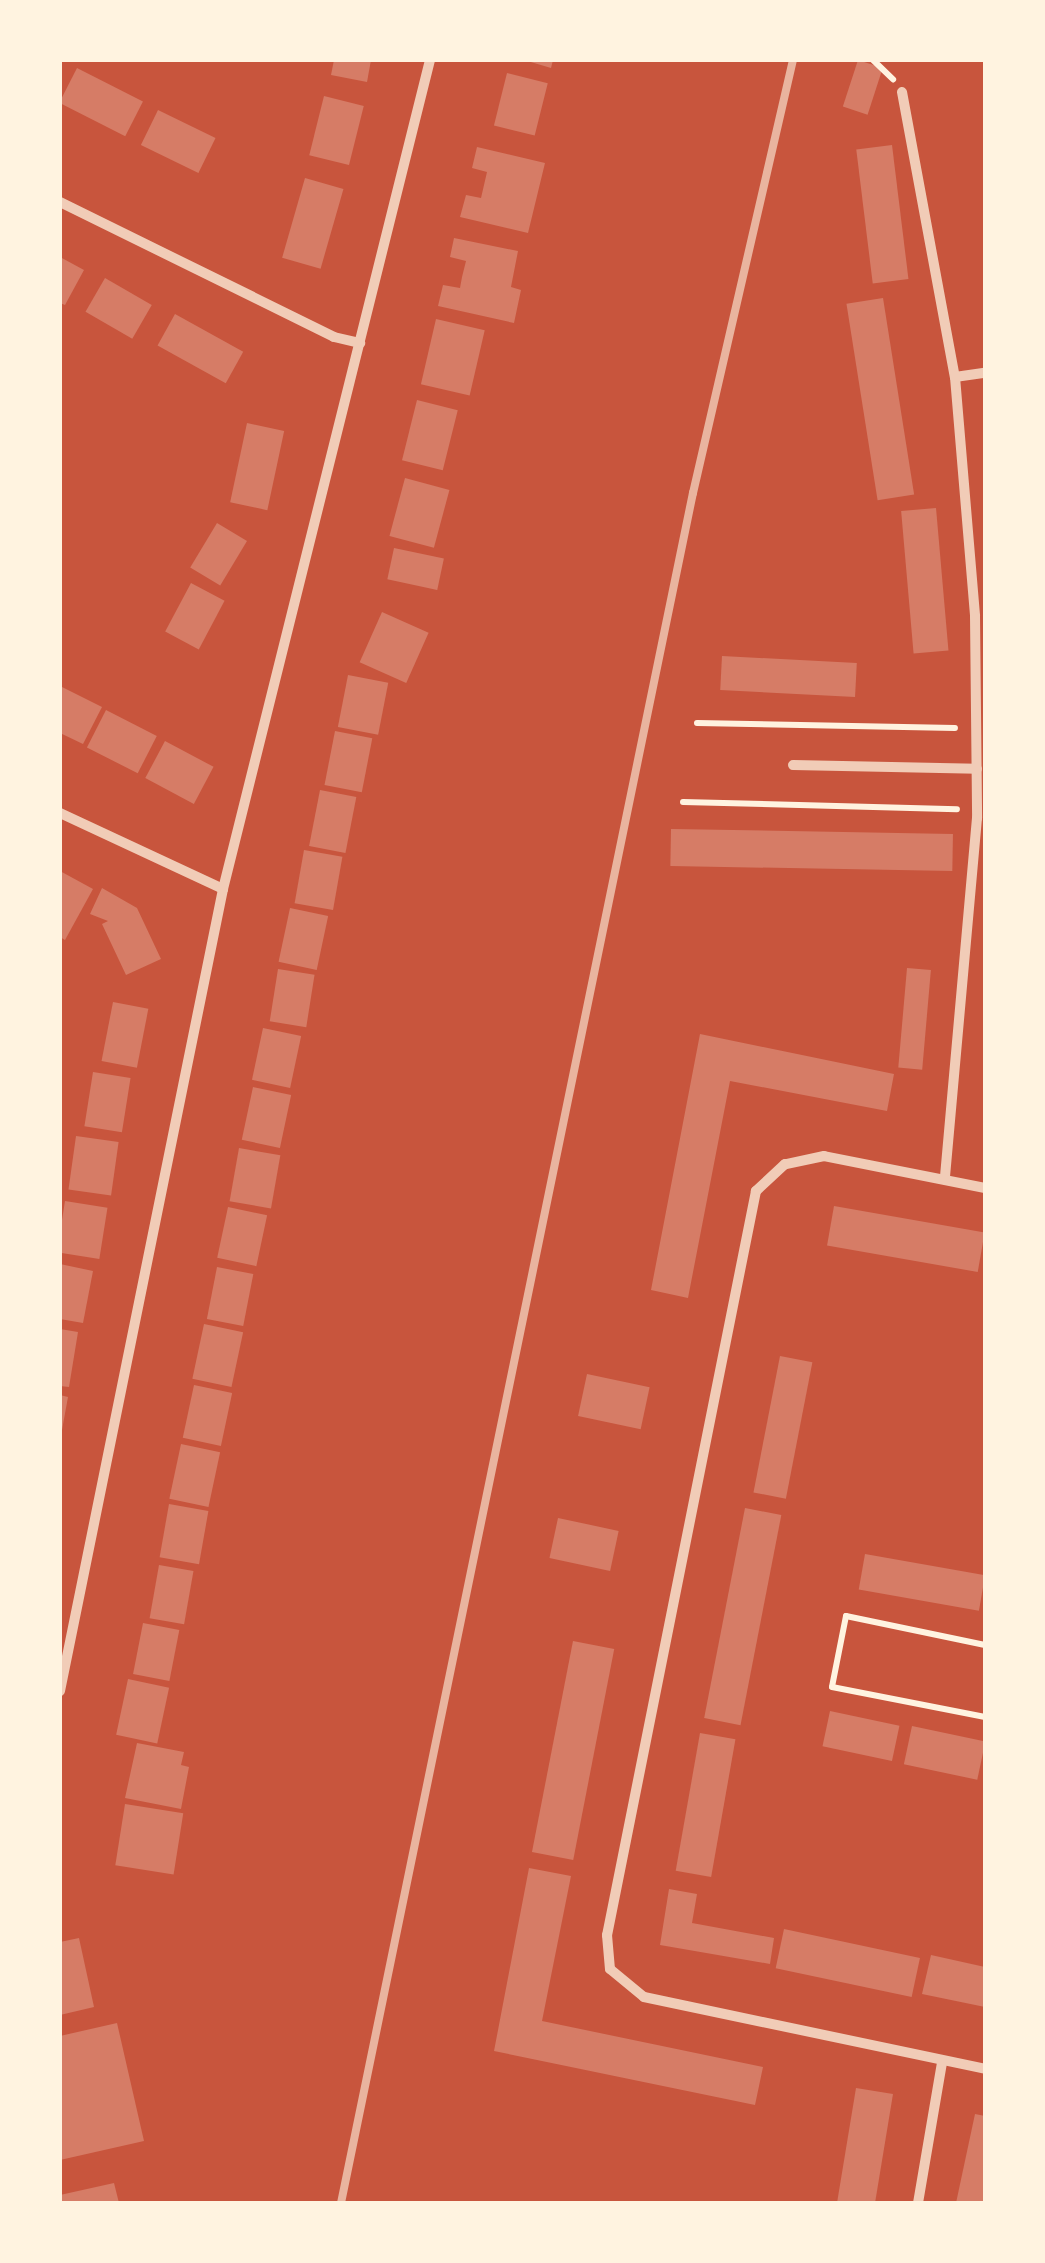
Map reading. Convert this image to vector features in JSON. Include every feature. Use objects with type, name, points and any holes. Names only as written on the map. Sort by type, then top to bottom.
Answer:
[{"type":"street","points":[[60,1691],[223,889],[430,60]]},
{"type":"street","points":[[902,92],[954,377],[975,616],[977,809],[945,1180]]},
{"type":"street","points":[[60,202],[334,337],[360,343]]},
{"type":"street","points":[[954,377],[985,373]]},
{"type":"street","points":[[793,766],[978,769]]},
{"type":"street","points":[[60,812],[223,889]]},
{"type":"street","points":[[985,1188],[803,1157],[766,1175],[756,1191],[608,1935],[610,1969],[644,1997],[985,2069]]},
{"type":"street","points":[[60,1630],[73,1635]]},
{"type":"street","points":[[918,2203],[942,2062]]},
{"type":"path","points":[[697,723],[976,728]]},
{"type":"path","points":[[683,802],[977,809]]},
{"type":"path","points":[[985,1645],[846,1616],[832,1688],[985,1717]]},
{"type":"building","points":[[334,60],[371,60],[367,82],[331,75]]},
{"type":"building","points":[[524,60],[553,60],[551,68]]},
{"type":"building","points":[[858,60],[883,68],[868,115],[843,107]]},
{"type":"building","points":[[77,68],[143,102],[125,136],[60,103]]},
{"type":"building","points":[[507,73],[548,83],[535,136],[494,125]]},
{"type":"building","points":[[324,96],[364,106],[349,165],[309,155]]},
{"type":"building","points":[[158,110],[216,138],[198,173],[141,145]]},
{"type":"building","points":[[892,145],[908,279],[873,283],[856,149]]},
{"type":"building","points":[[477,147],[545,163],[528,233],[460,217],[466,195],[481,198],[487,172],[472,168]]},
{"type":"building","points":[[305,178],[343,189],[321,269],[282,258]]},
{"type":"building","points":[[454,238],[518,251],[511,287],[521,290],[514,323],[438,306],[443,285],[460,288],[466,261],[450,257]]},
{"type":"building","points":[[60,257],[84,270],[65,305],[60,303]]},
{"type":"building","points":[[105,278],[152,305],[132,339],[86,312]]},
{"type":"building","points":[[883,298],[914,495],[878,500],[846,304]]},
{"type":"building","points":[[175,314],[243,352],[226,383],[158,345]]},
{"type":"building","points":[[436,319],[485,330],[470,396],[421,384]]},
{"type":"building","points":[[417,400],[458,410],[443,470],[402,460]]},
{"type":"building","points":[[247,423],[284,431],[267,510],[230,502]]},
{"type":"building","points":[[405,478],[449,490],[434,548],[389,536]]},
{"type":"building","points":[[936,508],[948,650],[914,654],[901,511]]},
{"type":"building","points":[[217,523],[247,541],[220,586],[190,568]]},
{"type":"building","points":[[394,548],[444,559],[437,590],[387,579]]},
{"type":"building","points":[[191,583],[225,601],[199,649],[165,632]]},
{"type":"building","points":[[382,612],[429,633],[406,683],[360,662]]},
{"type":"building","points":[[722,656],[857,663],[855,697],[720,690]]},
{"type":"building","points":[[348,675],[388,683],[378,735],[338,727]]},
{"type":"building","points":[[60,686],[102,707],[83,744],[60,733]]},
{"type":"building","points":[[106,710],[157,736],[138,773],[87,747]]},
{"type":"building","points":[[335,731],[372,738],[362,792],[325,785]]},
{"type":"building","points":[[165,741],[214,767],[194,804],[145,778]]},
{"type":"building","points":[[320,790],[356,797],[345,853],[309,846]]},
{"type":"building","points":[[671,829],[953,834],[952,871],[670,866]]},
{"type":"building","points":[[304,850],[342,857],[333,910],[295,903]]},
{"type":"building","points":[[60,871],[93,889],[65,940],[60,937]]},
{"type":"building","points":[[102,888],[137,908],[161,959],[126,975],[102,924],[108,921],[90,914]]},
{"type":"building","points":[[290,908],[328,916],[317,970],[279,962]]},
{"type":"building","points":[[907,968],[931,970],[922,1070],[898,1068]]},
{"type":"building","points":[[278,969],[315,975],[306,1027],[270,1021]]},
{"type":"building","points":[[113,1002],[148,1009],[137,1068],[102,1061]]},
{"type":"building","points":[[263,1028],[301,1036],[290,1088],[252,1080]]},
{"type":"building","points":[[700,1034],[894,1074],[887,1111],[730,1081],[688,1298],[651,1290]]},
{"type":"building","points":[[93,1072],[131,1078],[122,1132],[84,1126]]},
{"type":"building","points":[[253,1087],[291,1095],[280,1148],[242,1140]]},
{"type":"building","points":[[76,1136],[119,1142],[111,1195],[68,1189]]},
{"type":"building","points":[[239,1148],[280,1155],[271,1208],[230,1201]]},
{"type":"building","points":[[65,1201],[107,1208],[99,1259],[60,1253]]},
{"type":"building","points":[[834,1206],[985,1233],[978,1272],[827,1245]]},
{"type":"building","points":[[228,1207],[267,1215],[256,1266],[217,1258]]},
{"type":"building","points":[[60,1264],[93,1271],[83,1323],[60,1319]]},
{"type":"building","points":[[217,1267],[253,1274],[243,1326],[207,1319]]},
{"type":"building","points":[[204,1324],[243,1332],[231,1387],[192,1379]]},
{"type":"building","points":[[60,1329],[78,1332],[69,1387],[60,1386]]},
{"type":"building","points":[[780,1356],[812,1362],[786,1499],[753,1492]]},
{"type":"building","points":[[587,1374],[650,1387],[641,1429],[578,1416]]},
{"type":"building","points":[[194,1385],[232,1393],[221,1446],[183,1438]]},
{"type":"building","points":[[60,1395],[68,1397],[62,1430],[60,1430]]},
{"type":"building","points":[[181,1444],[220,1452],[208,1507],[169,1499]]},
{"type":"building","points":[[169,1504],[208,1511],[199,1564],[160,1557]]},
{"type":"building","points":[[745,1508],[781,1515],[740,1725],[704,1718]]},
{"type":"building","points":[[558,1518],[619,1531],[610,1571],[549,1558]]},
{"type":"building","points":[[865,1554],[985,1575],[979,1611],[859,1589]]},
{"type":"building","points":[[159,1565],[193,1571],[184,1624],[150,1618]]},
{"type":"building","points":[[143,1623],[179,1630],[169,1681],[133,1674]]},
{"type":"building","points":[[573,1641],[614,1649],[573,1860],[532,1852]]},
{"type":"building","points":[[128,1679],[169,1688],[157,1743],[116,1735]]},
{"type":"building","points":[[830,1711],[899,1726],[892,1761],[823,1746]]},
{"type":"building","points":[[912,1726],[985,1742],[977,1780],[904,1764]]},
{"type":"building","points":[[700,1733],[735,1739],[711,1877],[676,1871]]},
{"type":"building","points":[[137,1743],[184,1752],[181,1765],[189,1767],[181,1809],[125,1798]]},
{"type":"building","points":[[125,1804],[183,1813],[174,1874],[115,1865]]},
{"type":"building","points":[[529,1868],[571,1876],[542,2021],[763,2067],[755,2105],[494,2051]]},
{"type":"building","points":[[669,1889],[697,1894],[692,1923],[774,1938],[770,1964],[660,1945]]},
{"type":"building","points":[[784,1929],[920,1958],[912,1997],[776,1968]]},
{"type":"building","points":[[79,1938],[94,2007],[60,2015],[60,1942]]},
{"type":"building","points":[[931,1955],[985,1967],[985,2007],[922,1994]]},
{"type":"building","points":[[117,2023],[144,2141],[60,2160],[60,2036]]},
{"type":"building","points":[[856,2088],[893,2094],[875,2203],[837,2203]]},
{"type":"building","points":[[975,2114],[985,2116],[985,2203],[956,2203]]},
{"type":"building","points":[[114,2183],[119,2203],[60,2203],[60,2195]]},
{"type":"railway","points":[[341,2203],[693,493],[793,60]]}]
